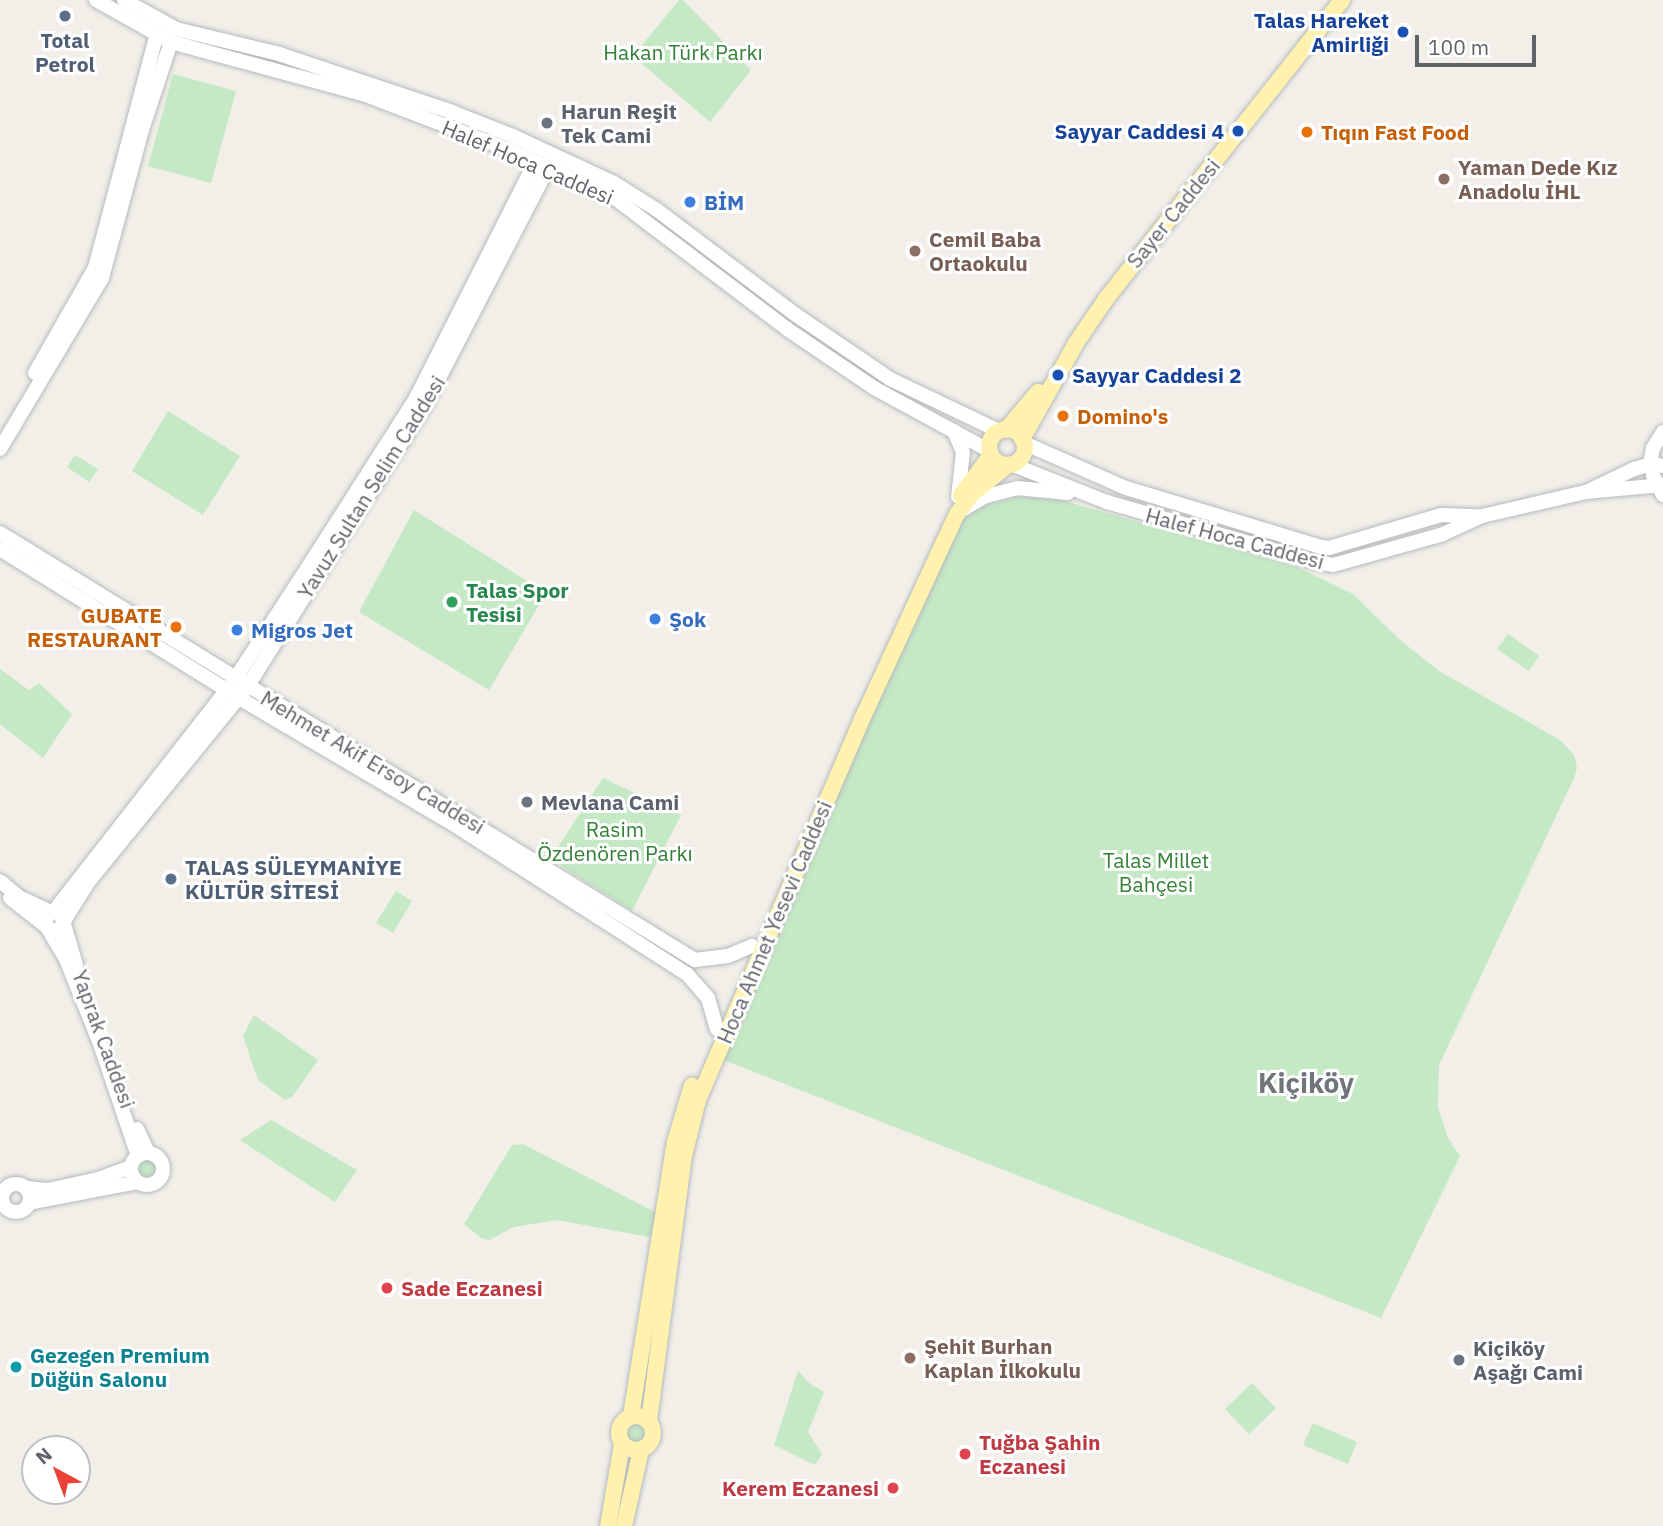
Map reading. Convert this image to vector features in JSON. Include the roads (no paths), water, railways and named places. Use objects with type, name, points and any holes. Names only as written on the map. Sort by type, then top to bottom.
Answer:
[{"type":"main road","name":"Sayer Caddesi","points":[[1002,430],[1031,404],[1079,323],[1330,0]]},
{"type":"main road","name":"Sayer Caddesi","points":[[1023,441],[1076,343],[1114,288],[1342,0]]},
{"type":"main road","points":[[1002,430],[1016,432],[1023,441],[1022,456],[1009,464],[998,462],[990,453],[990,441],[1002,430]]},
{"type":"main road","name":"Hoca Ahmet Yesevi Caddesi","points":[[631,1416],[675,1142],[685,1104],[864,690],[919,572],[958,498],[990,453]]},
{"type":"main road","name":"Hoca Ahmet Yesevi Caddesi","points":[[649,1421],[684,1156],[698,1100],[853,740],[957,514],[972,494],[1009,464]]},
{"type":"main road","points":[[624,1526],[641,1450],[652,1440],[653,1430],[649,1421],[641,1416],[631,1416],[620,1425],[618,1435],[622,1444],[631,1450],[641,1450]]},
{"type":"main road","points":[[608,1526],[622,1444]]},
{"type":"street","name":"Halef Hoca Caddesi","points":[[96,0],[171,42],[363,94],[542,165],[616,199],[787,329],[867,384],[990,453]]},
{"type":"street","name":"Halef Hoca Caddesi","points":[[124,0],[176,29],[291,57],[452,112],[513,136],[614,183],[657,210],[796,316],[890,379],[1002,430]]},
{"type":"street","points":[[0,433],[95,268],[157,34]]},
{"type":"street","points":[[0,449],[102,278],[141,133],[171,42]]},
{"type":"street","name":"Yavuz Sultan Selim Caddesi","points":[[55,921],[237,689],[416,398],[542,165]]},
{"type":"street","points":[[953,430],[963,452],[958,498]]},
{"type":"street","points":[[1482,516],[1586,492],[1661,489],[1653,448],[1663,432]]},
{"type":"street","name":"Halef Hoca Caddesi","points":[[1023,441],[1126,488],[1321,547],[1329,548],[1441,515],[1482,516]]},
{"type":"street","name":"Halef Hoca Caddesi","points":[[1009,464],[1090,496],[1311,561],[1334,565],[1443,534],[1482,516]]},
{"type":"street","points":[[1586,492],[1597,485],[1657,465]]},
{"type":"street","points":[[957,514],[986,496],[1017,488],[1090,496]]},
{"type":"street","name":"Mehmet Akif Ersoy Caddesi","points":[[0,533],[237,689],[461,829],[695,981],[712,1005],[717,1029]]},
{"type":"street","name":"Mehmet Akif Ersoy Caddesi","points":[[0,549],[237,689],[458,812],[695,960],[706,960]]},
{"type":"street","points":[[0,881],[55,921]]},
{"type":"street","points":[[0,891],[55,921]]},
{"type":"street","name":"Yaprak Caddesi","points":[[55,921],[85,992],[139,1158]]},
{"type":"street","points":[[695,981],[707,975],[709,966],[706,960],[728,956],[752,946]]},
{"type":"street","points":[[137,1182],[139,1158]]},
{"type":"street","points":[[139,1158],[161,1159],[163,1176],[149,1186],[137,1182],[29,1203],[20,1211],[4,1209],[1,1200],[2,1188],[16,1184],[48,1190],[106,1178],[139,1158]]},
{"type":"street","points":[[26,1188],[29,1203]]},
{"type":"place","name":"Total Petrol","points":[[65,16]]},
{"type":"place","name":"Talas Hareket Amirliği","points":[[1403,32]]},
{"type":"place","name":"Harun Reşit Tek Cami","points":[[547,123]]},
{"type":"place","name":"Sayyar Caddesi 4","points":[[1238,131]]},
{"type":"place","name":"Tıqın Fast Food","points":[[1307,132]]},
{"type":"place","name":"Yaman Dede Kız Anadolu İHL","points":[[1444,179]]},
{"type":"place","name":"BİM","points":[[690,202]]},
{"type":"place","name":"Cemil Baba Ortaokulu","points":[[915,251]]},
{"type":"place","name":"Sayyar Caddesi 2","points":[[1058,375]]},
{"type":"place","name":"Domino's","points":[[1063,416]]},
{"type":"place","name":"Talas Spor Tesisi","points":[[452,602]]},
{"type":"place","name":"Şok","points":[[655,619]]},
{"type":"place","name":"GUBATE RESTAURANT","points":[[176,627]]},
{"type":"place","name":"Migros Jet","points":[[237,630]]},
{"type":"place","name":"Mevlana Cami","points":[[527,802]]},
{"type":"place","name":"TALAS SÜLEYMANİYE KÜLTÜR SİTESİ","points":[[171,879]]},
{"type":"place","name":"Sade Eczanesi","points":[[387,1288]]},
{"type":"place","name":"Şehit Burhan Kaplan İlkokulu","points":[[910,1358]]},
{"type":"place","name":"Kiçiköy Aşağı Cami","points":[[1459,1360]]},
{"type":"place","name":"Gezegen Premium Düğün Salonu","points":[[16,1367]]},
{"type":"place","name":"Tuğba Şahin Eczanesi","points":[[965,1454]]},
{"type":"place","name":"Kerem Eczanesi","points":[[893,1488]]},
{"type":"district","name":"Kiçiköy","points":[[1306,1083]]},
{"type":"park label","name":"Hakan Türk Parkı","points":[[683,52]]},
{"type":"park label","name":"Rasim Özdenören Parkı","points":[[615,841]]},
{"type":"park label","name":"Talas Millet Bahçesi","points":[[1156,872]]}]
